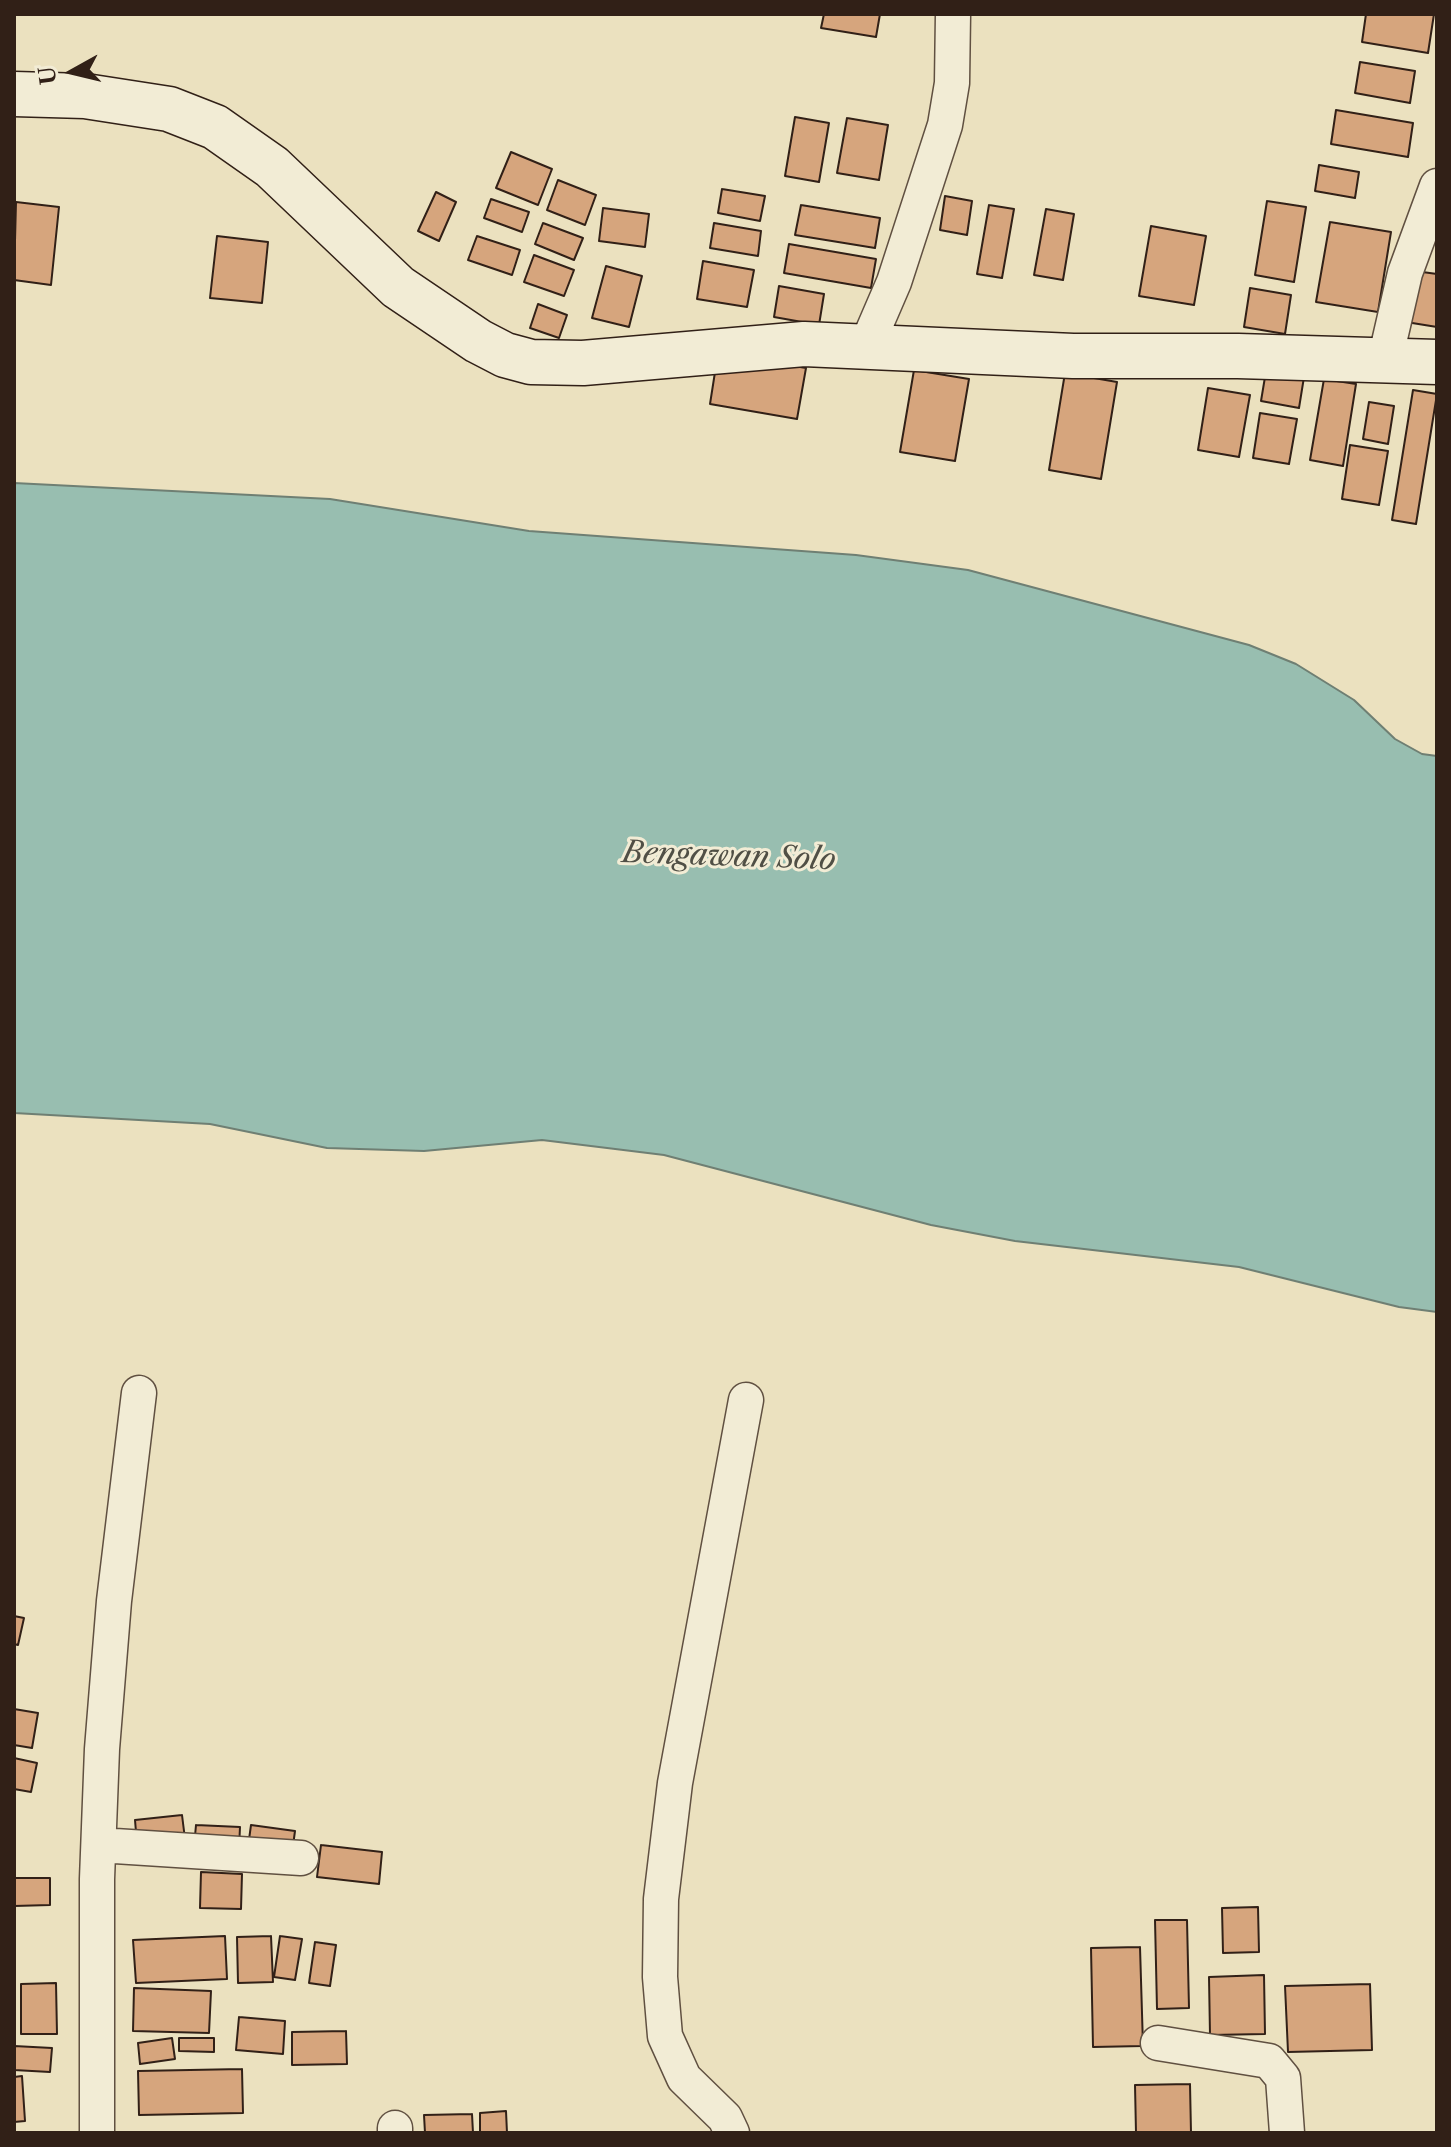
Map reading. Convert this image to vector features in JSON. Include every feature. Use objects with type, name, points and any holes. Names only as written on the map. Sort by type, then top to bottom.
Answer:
[{"type":"street","points":[[866,347],[894,282],[945,125],[952,83],[953,14]]},
{"type":"street","points":[[14,94],[85,96],[169,109],[215,127],[272,167],[398,287],[505,355],[531,362],[583,363],[804,344],[1073,356],[1437,362]]},
{"type":"street","points":[[1385,360],[1405,273],[1437,186]]},
{"type":"street","points":[[97,2133],[99,1845],[114,1601],[139,1393]]},
{"type":"street","points":[[732,2133],[725,2118],[684,2078],[665,2036],[660,1961],[661,1899],[675,1783],[746,1400]]},
{"type":"street","points":[[99,1845],[301,1858]]},
{"type":"street","points":[[1158,2043],[1269,2061],[1283,2078],[1287,2133]]},
{"type":"water","name":"Bengawan Solo","points":[[14,483],[330,499],[529,531],[856,555],[968,570],[1249,645],[1296,664],[1354,700],[1395,739],[1422,754],[1437,756],[1437,1312],[1399,1307],[1239,1267],[1015,1241],[931,1225],[664,1155],[542,1140],[424,1151],[327,1148],[210,1124],[14,1113]]},
{"type":"building","points":[[824,14],[880,14],[876,37],[821,28]]},
{"type":"building","points":[[1366,14],[1434,14],[1428,53],[1362,42]]},
{"type":"building","points":[[1360,62],[1415,71],[1410,103],[1355,93]]},
{"type":"building","points":[[1336,110],[1413,123],[1408,157],[1331,144]]},
{"type":"building","points":[[795,117],[829,123],[819,182],[785,176]]},
{"type":"building","points":[[847,118],[888,125],[879,180],[837,173]]},
{"type":"building","points":[[511,152],[552,169],[538,205],[496,188]]},
{"type":"building","points":[[1319,165],[1359,172],[1355,198],[1315,191]]},
{"type":"building","points":[[558,180],[596,195],[585,225],[547,210]]},
{"type":"building","points":[[722,189],[765,196],[760,221],[718,213]]},
{"type":"building","points":[[436,192],[456,202],[439,241],[418,231]]},
{"type":"building","points":[[945,196],[972,201],[967,235],[940,230]]},
{"type":"building","points":[[491,199],[529,212],[522,232],[484,218]]},
{"type":"building","points":[[1267,201],[1306,207],[1294,282],[1255,275]]},
{"type":"building","points":[[16,202],[59,207],[51,285],[14,280]]},
{"type":"building","points":[[801,205],[880,218],[875,248],[795,235]]},
{"type":"building","points":[[989,205],[1014,209],[1002,278],[977,274]]},
{"type":"building","points":[[603,208],[649,214],[645,247],[599,241]]},
{"type":"building","points":[[1046,209],[1074,214],[1063,280],[1034,275]]},
{"type":"building","points":[[1330,222],[1391,232],[1378,312],[1316,302]]},
{"type":"building","points":[[543,223],[583,238],[574,260],[535,244]]},
{"type":"building","points":[[714,223],[761,231],[758,256],[710,248]]},
{"type":"building","points":[[1151,226],[1206,236],[1194,305],[1139,296]]},
{"type":"building","points":[[217,236],[268,242],[262,303],[210,298]]},
{"type":"building","points":[[477,236],[520,250],[512,275],[468,260]]},
{"type":"building","points":[[789,244],[876,259],[871,288],[784,273]]},
{"type":"building","points":[[534,255],[574,270],[564,296],[524,282]]},
{"type":"building","points":[[703,261],[754,270],[747,307],[697,299]]},
{"type":"building","points":[[606,266],[642,276],[629,327],[592,318]]},
{"type":"building","points":[[1415,271],[1437,274],[1437,327],[1406,322]]},
{"type":"building","points":[[779,286],[824,294],[819,325],[774,317]]},
{"type":"building","points":[[1250,288],[1291,295],[1285,334],[1244,327]]},
{"type":"building","points":[[538,304],[567,315],[559,338],[530,328]]},
{"type":"building","points":[[718,353],[806,368],[797,419],[710,404]]},
{"type":"building","points":[[914,370],[969,379],[955,461],[900,452]]},
{"type":"building","points":[[1266,371],[1304,377],[1299,408],[1261,401]]},
{"type":"building","points":[[1065,373],[1117,382],[1101,479],[1049,470]]},
{"type":"building","points":[[1324,379],[1356,384],[1343,466],[1310,460]]},
{"type":"building","points":[[1208,388],[1250,395],[1239,457],[1198,450]]},
{"type":"building","points":[[1413,390],[1437,394],[1416,524],[1392,520]]},
{"type":"building","points":[[1369,402],[1394,406],[1388,444],[1363,439]]},
{"type":"building","points":[[1260,413],[1297,419],[1289,464],[1253,458]]},
{"type":"building","points":[[1350,445],[1388,451],[1379,505],[1342,499]]},
{"type":"building","points":[[14,1616],[24,1618],[18,1645],[14,1644]]},
{"type":"building","points":[[14,1709],[38,1713],[32,1748],[14,1745]]},
{"type":"building","points":[[14,1758],[37,1763],[31,1792],[14,1789]]},
{"type":"building","points":[[182,1815],[185,1839],[137,1844],[135,1820]]},
{"type":"building","points":[[196,1825],[240,1827],[239,1849],[194,1847]]},
{"type":"building","points":[[251,1825],[295,1831],[292,1853],[248,1847]]},
{"type":"building","points":[[321,1845],[382,1852],[379,1884],[317,1877]]},
{"type":"building","points":[[201,1872],[242,1874],[241,1909],[200,1908]]},
{"type":"building","points":[[14,1878],[50,1878],[50,1905],[14,1906]]},
{"type":"building","points":[[1258,1907],[1259,1952],[1223,1953],[1222,1908]]},
{"type":"building","points":[[1155,1920],[1187,1920],[1189,2008],[1157,2009]]},
{"type":"building","points":[[225,1936],[227,1979],[136,1983],[133,1940]]},
{"type":"building","points":[[271,1936],[273,1982],[238,1983],[237,1937]]},
{"type":"building","points":[[280,1936],[302,1939],[295,1980],[274,1977]]},
{"type":"building","points":[[315,1942],[336,1945],[330,1986],[309,1983]]},
{"type":"building","points":[[1140,1947],[1143,2046],[1093,2047],[1091,1948]]},
{"type":"building","points":[[1264,1975],[1265,2034],[1210,2035],[1209,1977]]},
{"type":"building","points":[[56,1983],[57,2034],[21,2034],[21,1984]]},
{"type":"building","points":[[1370,1984],[1372,2050],[1288,2052],[1285,1986]]},
{"type":"building","points":[[134,1988],[211,1991],[209,2033],[133,2031]]},
{"type":"building","points":[[239,2017],[285,2021],[283,2054],[236,2050]]},
{"type":"building","points":[[346,2031],[347,2064],[292,2065],[292,2032]]},
{"type":"building","points":[[172,2038],[175,2059],[140,2064],[138,2043]]},
{"type":"building","points":[[179,2038],[214,2038],[214,2052],[179,2051]]},
{"type":"building","points":[[14,2046],[52,2048],[50,2072],[14,2070]]},
{"type":"building","points":[[242,2069],[243,2113],[139,2115],[138,2071]]},
{"type":"building","points":[[22,2076],[25,2121],[14,2122],[14,2077]]},
{"type":"building","points":[[1190,2084],[1191,2133],[1136,2133],[1135,2085]]},
{"type":"building","points":[[506,2111],[507,2133],[480,2133],[480,2113]]},
{"type":"building","points":[[472,2114],[473,2133],[425,2133],[424,2115]]}]
